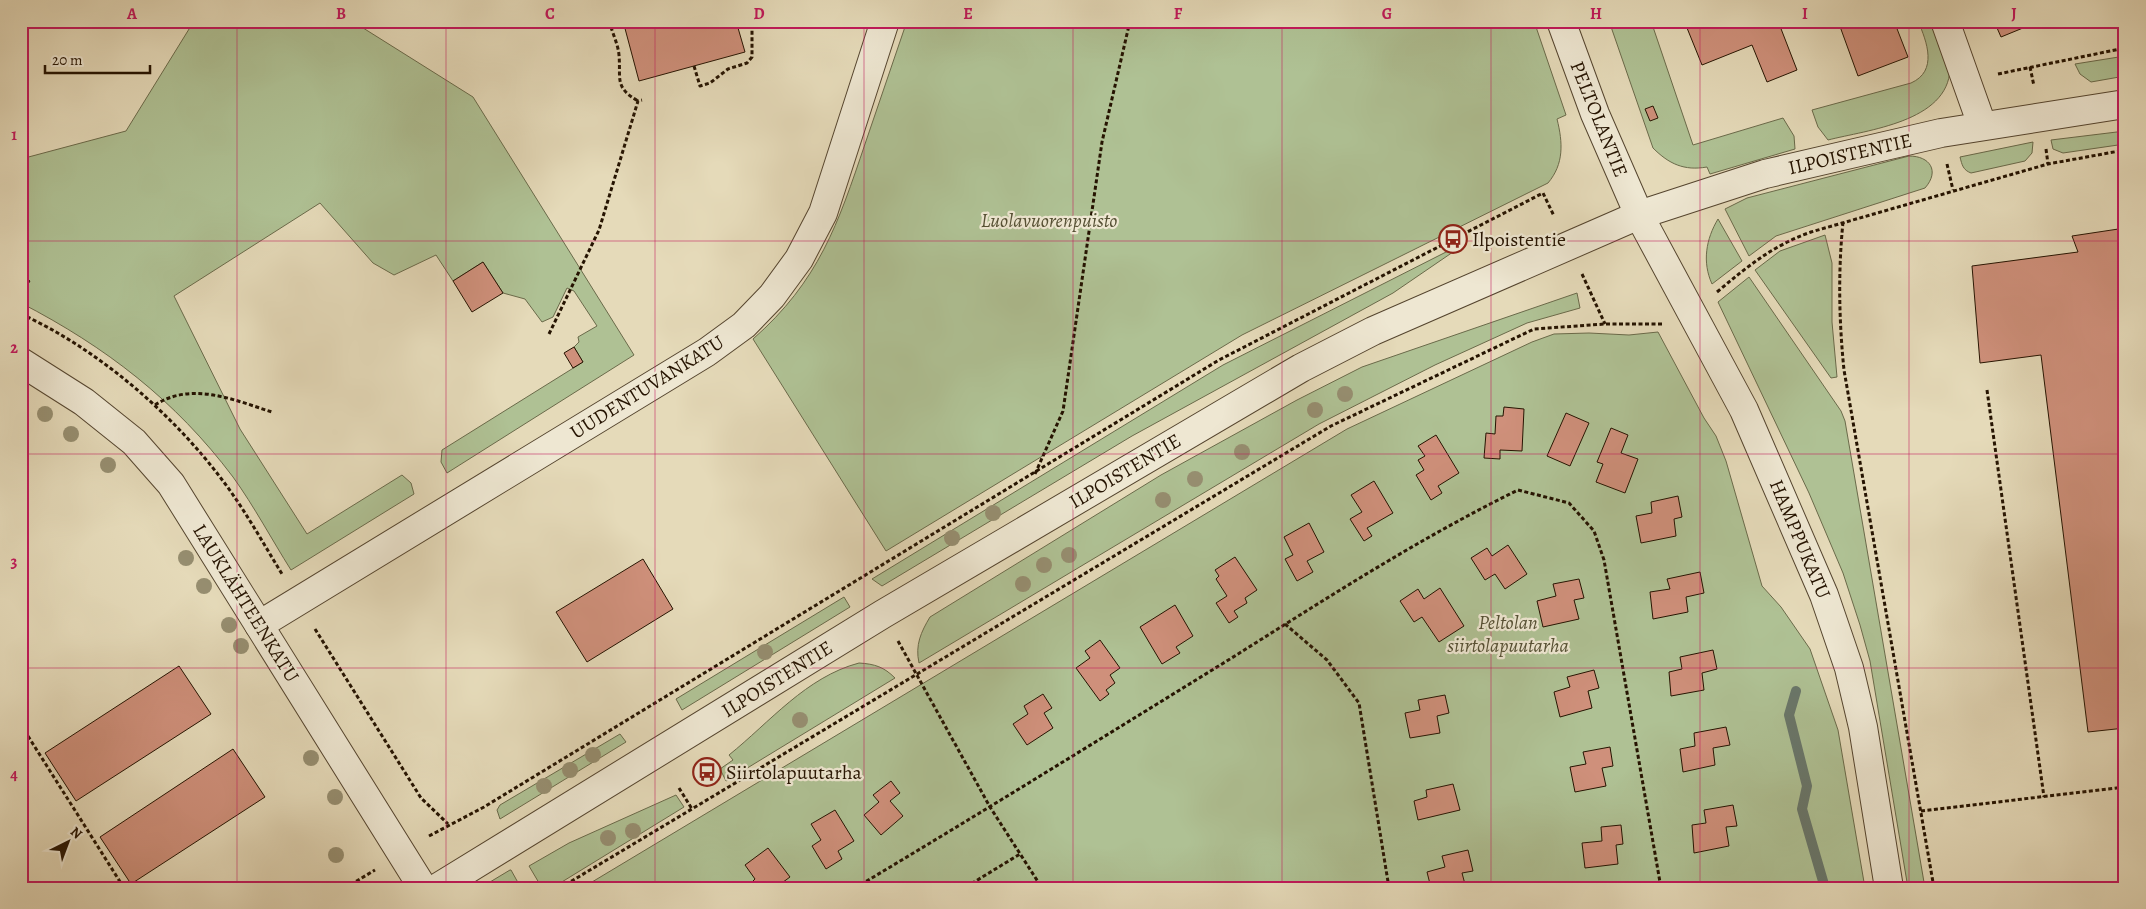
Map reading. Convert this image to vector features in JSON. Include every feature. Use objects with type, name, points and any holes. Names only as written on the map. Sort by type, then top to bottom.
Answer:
[{"type":"street","name":"UUDENTUVANKATU","points":[[259,625],[707,352],[744,325],[772,296],[799,259],[823,213],[885,21]]},
{"type":"street","name":"PELTOLANTIE","points":[[1561,21],[1595,114],[1639,215]]},
{"type":"street","points":[[1945,21],[1982,125]]},
{"type":"street","name":"ILPOISTENTIE","points":[[437,888],[883,614],[1301,368],[1373,330],[1639,215],[1765,174],[1982,125],[2125,104]]},
{"type":"street","name":"HAMPPUKATU","points":[[1639,215],[1744,410],[1824,595],[1849,668],[1863,727],[1889,888]]},
{"type":"street","name":"LAUKLÄHTEENKATU","points":[[21,362],[84,402],[134,442],[182,499],[424,888]]},
{"type":"path","points":[[549,334],[599,230],[640,101],[625,94],[622,87],[618,76],[618,49],[609,21]]},
{"type":"path","points":[[694,66],[700,86],[710,83],[728,69],[748,62],[752,57],[752,21]]},
{"type":"path","points":[[1035,474],[1062,411],[1102,142],[1130,21]]},
{"type":"path","points":[[1967,80],[2125,48]]},
{"type":"path","points":[[1715,294],[1763,254],[1785,241],[1843,222],[2048,164],[2125,150]]},
{"type":"path","points":[[312,624],[421,798],[448,824],[484,807],[1035,474],[1219,360],[1543,193]]},
{"type":"path","points":[[1843,222],[1839,266],[1840,333],[1844,370],[1934,888]]},
{"type":"path","points":[[560,888],[1331,426],[1534,329],[1605,324],[1663,324]]},
{"type":"path","points":[[1988,390],[2044,797]]},
{"type":"path","points":[[155,405],[166,398],[181,394],[205,393],[272,412]]},
{"type":"path","points":[[855,888],[990,807],[1285,624],[1474,512],[1518,490],[1568,504],[1594,531],[1604,560],[1661,888]]},
{"type":"path","points":[[883,614],[990,807],[1042,888]]},
{"type":"path","points":[[1285,624],[1327,660],[1359,703],[1389,888]]},
{"type":"path","points":[[626,721],[627,727]]},
{"type":"path","points":[[21,725],[124,888]]},
{"type":"path","points":[[1921,811],[2125,787]]},
{"type":"path","points":[[679,788],[692,809]]},
{"type":"path","points":[[966,887],[1020,854]]},
{"type":"path","points":[[345,888],[361,878]]},
{"type":"green space","points":[[194,21],[352,21],[473,97],[634,355],[447,473],[441,462],[442,450],[583,362],[574,347],[579,342],[578,337],[597,326],[574,291],[567,288],[553,317],[542,322],[525,299],[503,293],[483,262],[453,281],[436,255],[394,275],[373,263],[320,203],[174,296],[240,429],[307,534],[402,475],[411,483],[414,494],[291,570],[256,511],[233,477],[211,449],[163,400],[110,357],[82,338],[21,303],[21,159],[126,131]]},
{"type":"green space","name":"Luolavuorenpuisto","points":[[907,21],[1534,21],[1566,115],[1557,119],[1561,153],[1557,168],[1548,183],[1242,335],[886,551],[753,339],[795,295],[824,250],[855,173]]},
{"type":"green space","points":[[1609,21],[1651,21],[1693,145],[1783,118],[1794,136],[1795,149],[1710,174],[1707,167],[1684,167],[1665,158],[1653,148]]},
{"type":"green space","points":[[1918,21],[1936,21],[1949,58],[1950,69],[1946,87],[1936,101],[1921,112],[1903,121],[1828,140],[1818,127],[1812,110],[1911,83],[1925,71],[1928,55],[1927,47]]},
{"type":"green space","points":[[2125,56],[2125,76],[2091,82],[2080,74],[2075,64]]},
{"type":"green space","points":[[2125,131],[2125,144],[2063,153],[2053,149],[2051,140]]},
{"type":"green space","points":[[2033,142],[2032,153],[2025,161],[1971,173],[1963,167],[1960,157]]},
{"type":"green space","points":[[1909,156],[1927,162],[1932,170],[1932,176],[1925,188],[1776,236],[1749,256],[1725,209],[1747,198]]},
{"type":"green space","points":[[1718,219],[1742,261],[1712,284],[1706,259],[1708,243]]},
{"type":"green space","points":[[1825,235],[1832,263],[1832,322],[1837,377],[1831,378],[1755,270],[1780,251]]},
{"type":"green space","points":[[1450,250],[1453,252],[1393,293],[1132,436],[882,586],[872,579],[1223,365]]},
{"type":"green space","points":[[1749,277],[1841,411],[1845,421],[1925,888],[1908,888],[1870,661],[1843,573],[1809,493],[1718,302]]},
{"type":"green space","points":[[1577,293],[1580,308],[1527,323],[1435,365],[1319,424],[919,663],[918,650],[920,639],[930,617],[1161,475],[1297,400],[1362,367]]},
{"type":"green space","name":"Peltolan siirtolapuutarha","points":[[1658,332],[1704,418],[1716,436],[1726,461],[1762,586],[1781,607],[1810,649],[1838,730],[1865,888],[582,888],[1347,429],[1532,342],[1554,334],[1629,335]]},
{"type":"green space","points":[[844,597],[850,607],[682,710],[676,699]]},
{"type":"green space","points":[[859,663],[879,667],[895,678],[726,781],[720,769],[733,760],[729,755],[805,690],[840,670]]},
{"type":"green space","points":[[620,734],[626,742],[500,819],[497,810],[500,805]]},
{"type":"green space","points":[[676,795],[684,807],[552,888],[542,888],[529,866],[569,843]]},
{"type":"green space","points":[[510,870],[521,888],[480,888]]},
{"type":"building","points":[[623,21],[736,21],[745,52],[639,81]]},
{"type":"building","points":[[1689,21],[1778,21],[1797,70],[1767,82],[1752,45],[1702,65],[1685,23]]},
{"type":"building","points":[[1838,21],[1894,21],[1908,57],[1858,76]]},
{"type":"building","points":[[1994,21],[2040,21],[2001,37]]},
{"type":"building","points":[[1653,106],[1658,118],[1650,121],[1645,109]]},
{"type":"building","points":[[2125,228],[2125,728],[2088,732],[2041,355],[1980,363],[1972,266],[2078,252],[2072,236]]},
{"type":"building","points":[[483,262],[503,293],[472,312],[453,281]]},
{"type":"building","points":[[21,275],[30,281],[21,295]]},
{"type":"building","points":[[574,347],[583,362],[573,368],[564,353]]},
{"type":"building","points":[[1504,407],[1524,409],[1522,451],[1500,450],[1500,459],[1484,458],[1486,433],[1495,434],[1496,416],[1503,416]]},
{"type":"building","points":[[1566,413],[1589,423],[1570,466],[1547,456]]},
{"type":"building","points":[[1611,428],[1628,435],[1621,453],[1638,459],[1625,493],[1596,482],[1603,464],[1597,462]]},
{"type":"building","points":[[1436,435],[1459,473],[1438,486],[1442,493],[1431,500],[1416,475],[1424,470],[1418,460],[1425,456],[1418,446]]},
{"type":"building","points":[[1374,481],[1393,513],[1367,528],[1372,536],[1364,541],[1350,519],[1362,512],[1351,495]]},
{"type":"building","points":[[1678,496],[1682,517],[1674,519],[1676,536],[1641,543],[1636,516],[1652,513],[1651,502]]},
{"type":"building","points":[[1309,523],[1324,552],[1307,561],[1313,572],[1297,581],[1285,559],[1293,555],[1284,537]]},
{"type":"building","points":[[1508,545],[1527,574],[1505,589],[1495,574],[1485,580],[1471,558],[1487,548],[1492,556]]},
{"type":"building","points":[[1235,557],[1257,590],[1245,598],[1247,603],[1234,611],[1238,617],[1229,623],[1216,603],[1227,596],[1216,579],[1219,576],[1215,570]]},
{"type":"building","points":[[643,559],[673,609],[587,662],[556,612]]},
{"type":"building","points":[[1700,572],[1704,593],[1686,597],[1688,612],[1653,619],[1650,592],[1670,589],[1667,579]]},
{"type":"building","points":[[1579,579],[1584,598],[1574,600],[1579,619],[1543,627],[1537,601],[1556,596],[1553,584]]},
{"type":"building","points":[[1440,588],[1464,626],[1439,642],[1422,617],[1414,622],[1400,601],[1418,589],[1424,599]]},
{"type":"building","points":[[1175,605],[1193,636],[1176,647],[1180,653],[1162,664],[1140,627]]},
{"type":"building","points":[[1100,640],[1120,668],[1110,675],[1115,683],[1106,690],[1109,694],[1100,701],[1076,668],[1090,658],[1085,651]]},
{"type":"building","points":[[1713,650],[1717,669],[1702,673],[1704,690],[1671,696],[1669,672],[1682,669],[1680,657]]},
{"type":"building","points":[[179,666],[211,714],[76,801],[45,753]]},
{"type":"building","points":[[1594,670],[1599,688],[1588,691],[1592,708],[1560,717],[1554,692],[1570,687],[1567,677]]},
{"type":"building","points":[[1043,694],[1052,708],[1044,713],[1053,728],[1027,745],[1013,724],[1028,714],[1024,706]]},
{"type":"building","points":[[1445,695],[1449,713],[1437,716],[1440,733],[1410,738],[1405,713],[1420,710],[1418,700]]},
{"type":"building","points":[[1726,727],[1730,745],[1713,748],[1715,765],[1683,772],[1680,749],[1695,746],[1694,733]]},
{"type":"building","points":[[1610,747],[1613,766],[1602,768],[1606,786],[1575,792],[1570,767],[1586,764],[1583,752]]},
{"type":"building","points":[[233,749],[265,797],[131,884],[100,837]]},
{"type":"building","points":[[891,781],[900,793],[890,801],[903,816],[881,835],[864,815],[879,802],[873,795]]},
{"type":"building","points":[[1453,784],[1460,810],[1418,820],[1414,801],[1427,797],[1426,790]]},
{"type":"building","points":[[1733,805],[1737,826],[1726,827],[1729,846],[1694,853],[1692,825],[1706,823],[1704,810]]},
{"type":"building","points":[[835,810],[854,841],[838,851],[842,859],[826,869],[812,846],[821,840],[811,824]]},
{"type":"building","points":[[1621,825],[1623,844],[1616,845],[1618,864],[1585,868],[1582,843],[1602,841],[1601,827]]},
{"type":"building","points":[[768,848],[790,877],[775,888],[746,888],[755,879],[745,865]]},
{"type":"building","points":[[1468,850],[1473,871],[1462,873],[1466,888],[1431,888],[1427,872],[1445,867],[1442,856]]},
{"type":"waterway","points":[[1796,691],[1789,715],[1807,786],[1802,809],[1825,888]]},
{"type":"place","name":"Ilpoistentie","points":[[1453,239]]},
{"type":"place","name":"Siirtolapuutarha","points":[[707,772]]}]
